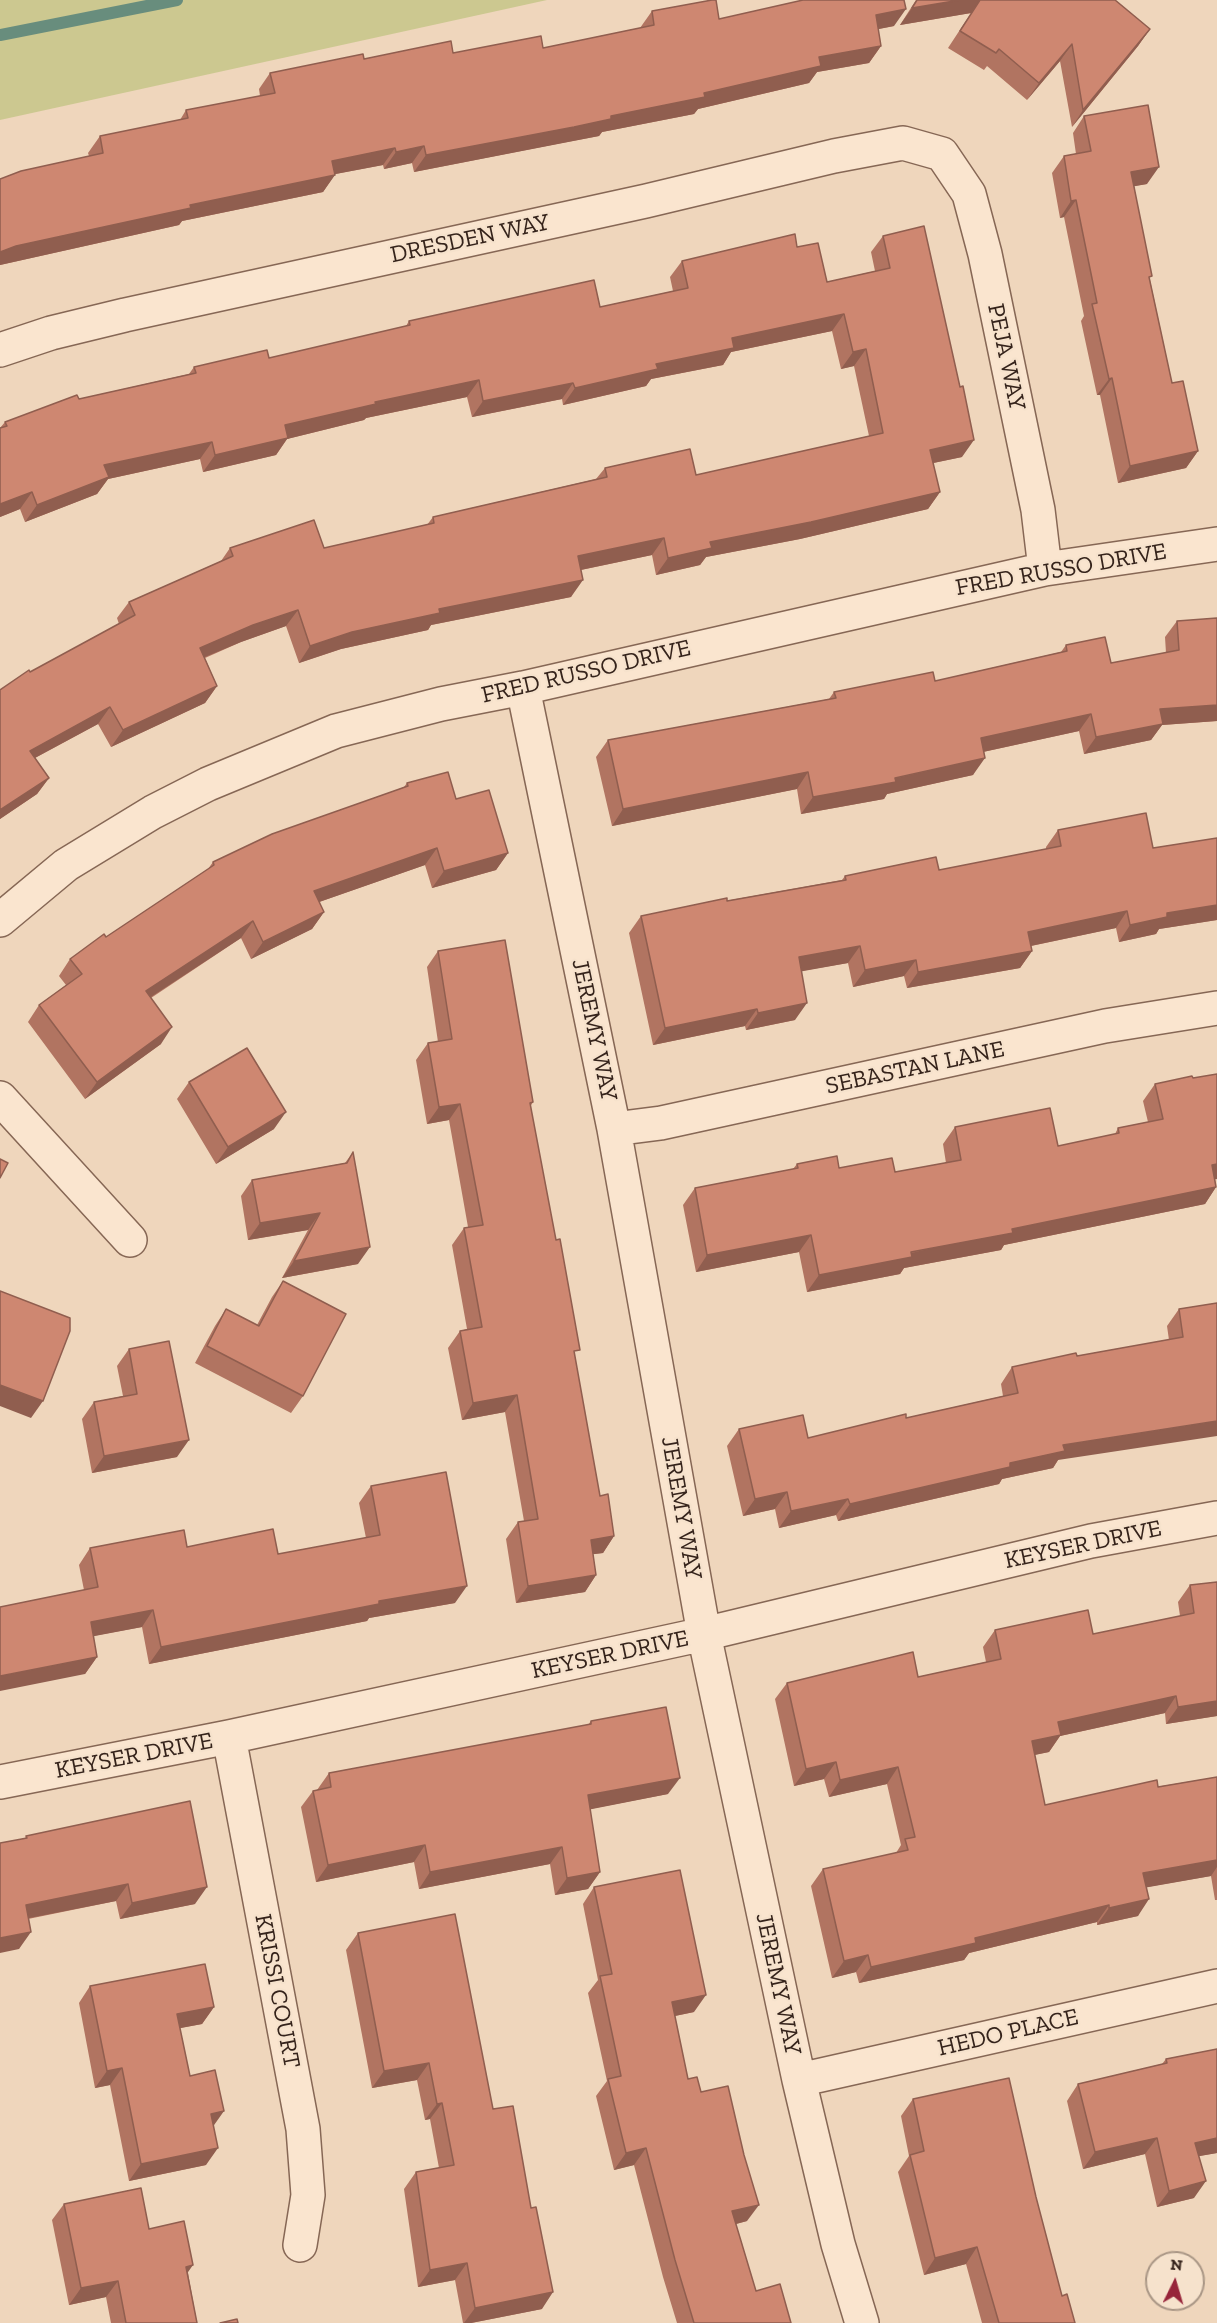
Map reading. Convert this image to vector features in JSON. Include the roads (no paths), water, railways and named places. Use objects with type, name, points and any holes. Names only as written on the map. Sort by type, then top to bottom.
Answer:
[{"type":"street","name":"DRESDEN WAY","points":[[0,350],[51,333],[125,315],[646,201],[834,156],[903,142],[942,154]]},
{"type":"street","name":"PEJA WAY","points":[[942,154],[969,194],[985,254],[1038,510],[1045,569]]},
{"type":"street","name":"FRED RUSSO DRIVE","points":[[0,920],[66,865],[153,812],[208,784],[336,731],[441,704],[523,688],[1045,569],[1217,544]]},
{"type":"street","name":"JEREMY WAY","points":[[523,688],[614,1130],[704,1634],[799,2080],[838,2244],[862,2323]]},
{"type":"street","name":"SEBASTAN LANE","points":[[614,1130],[661,1123],[1105,1026],[1217,1008]]},
{"type":"street","points":[[0,1098],[130,1240]]},
{"type":"street","name":"KEYSER DRIVE","points":[[0,1782],[229,1737],[704,1634],[1091,1541],[1217,1518]]},
{"type":"street","name":"KRISSI COURT","points":[[229,1737],[303,2129],[308,2196],[300,2245]]},
{"type":"street","name":"HEDO PLACE","points":[[799,2080],[1217,1986]]},
{"type":"waterway","points":[[0,35],[177,0]]}]
